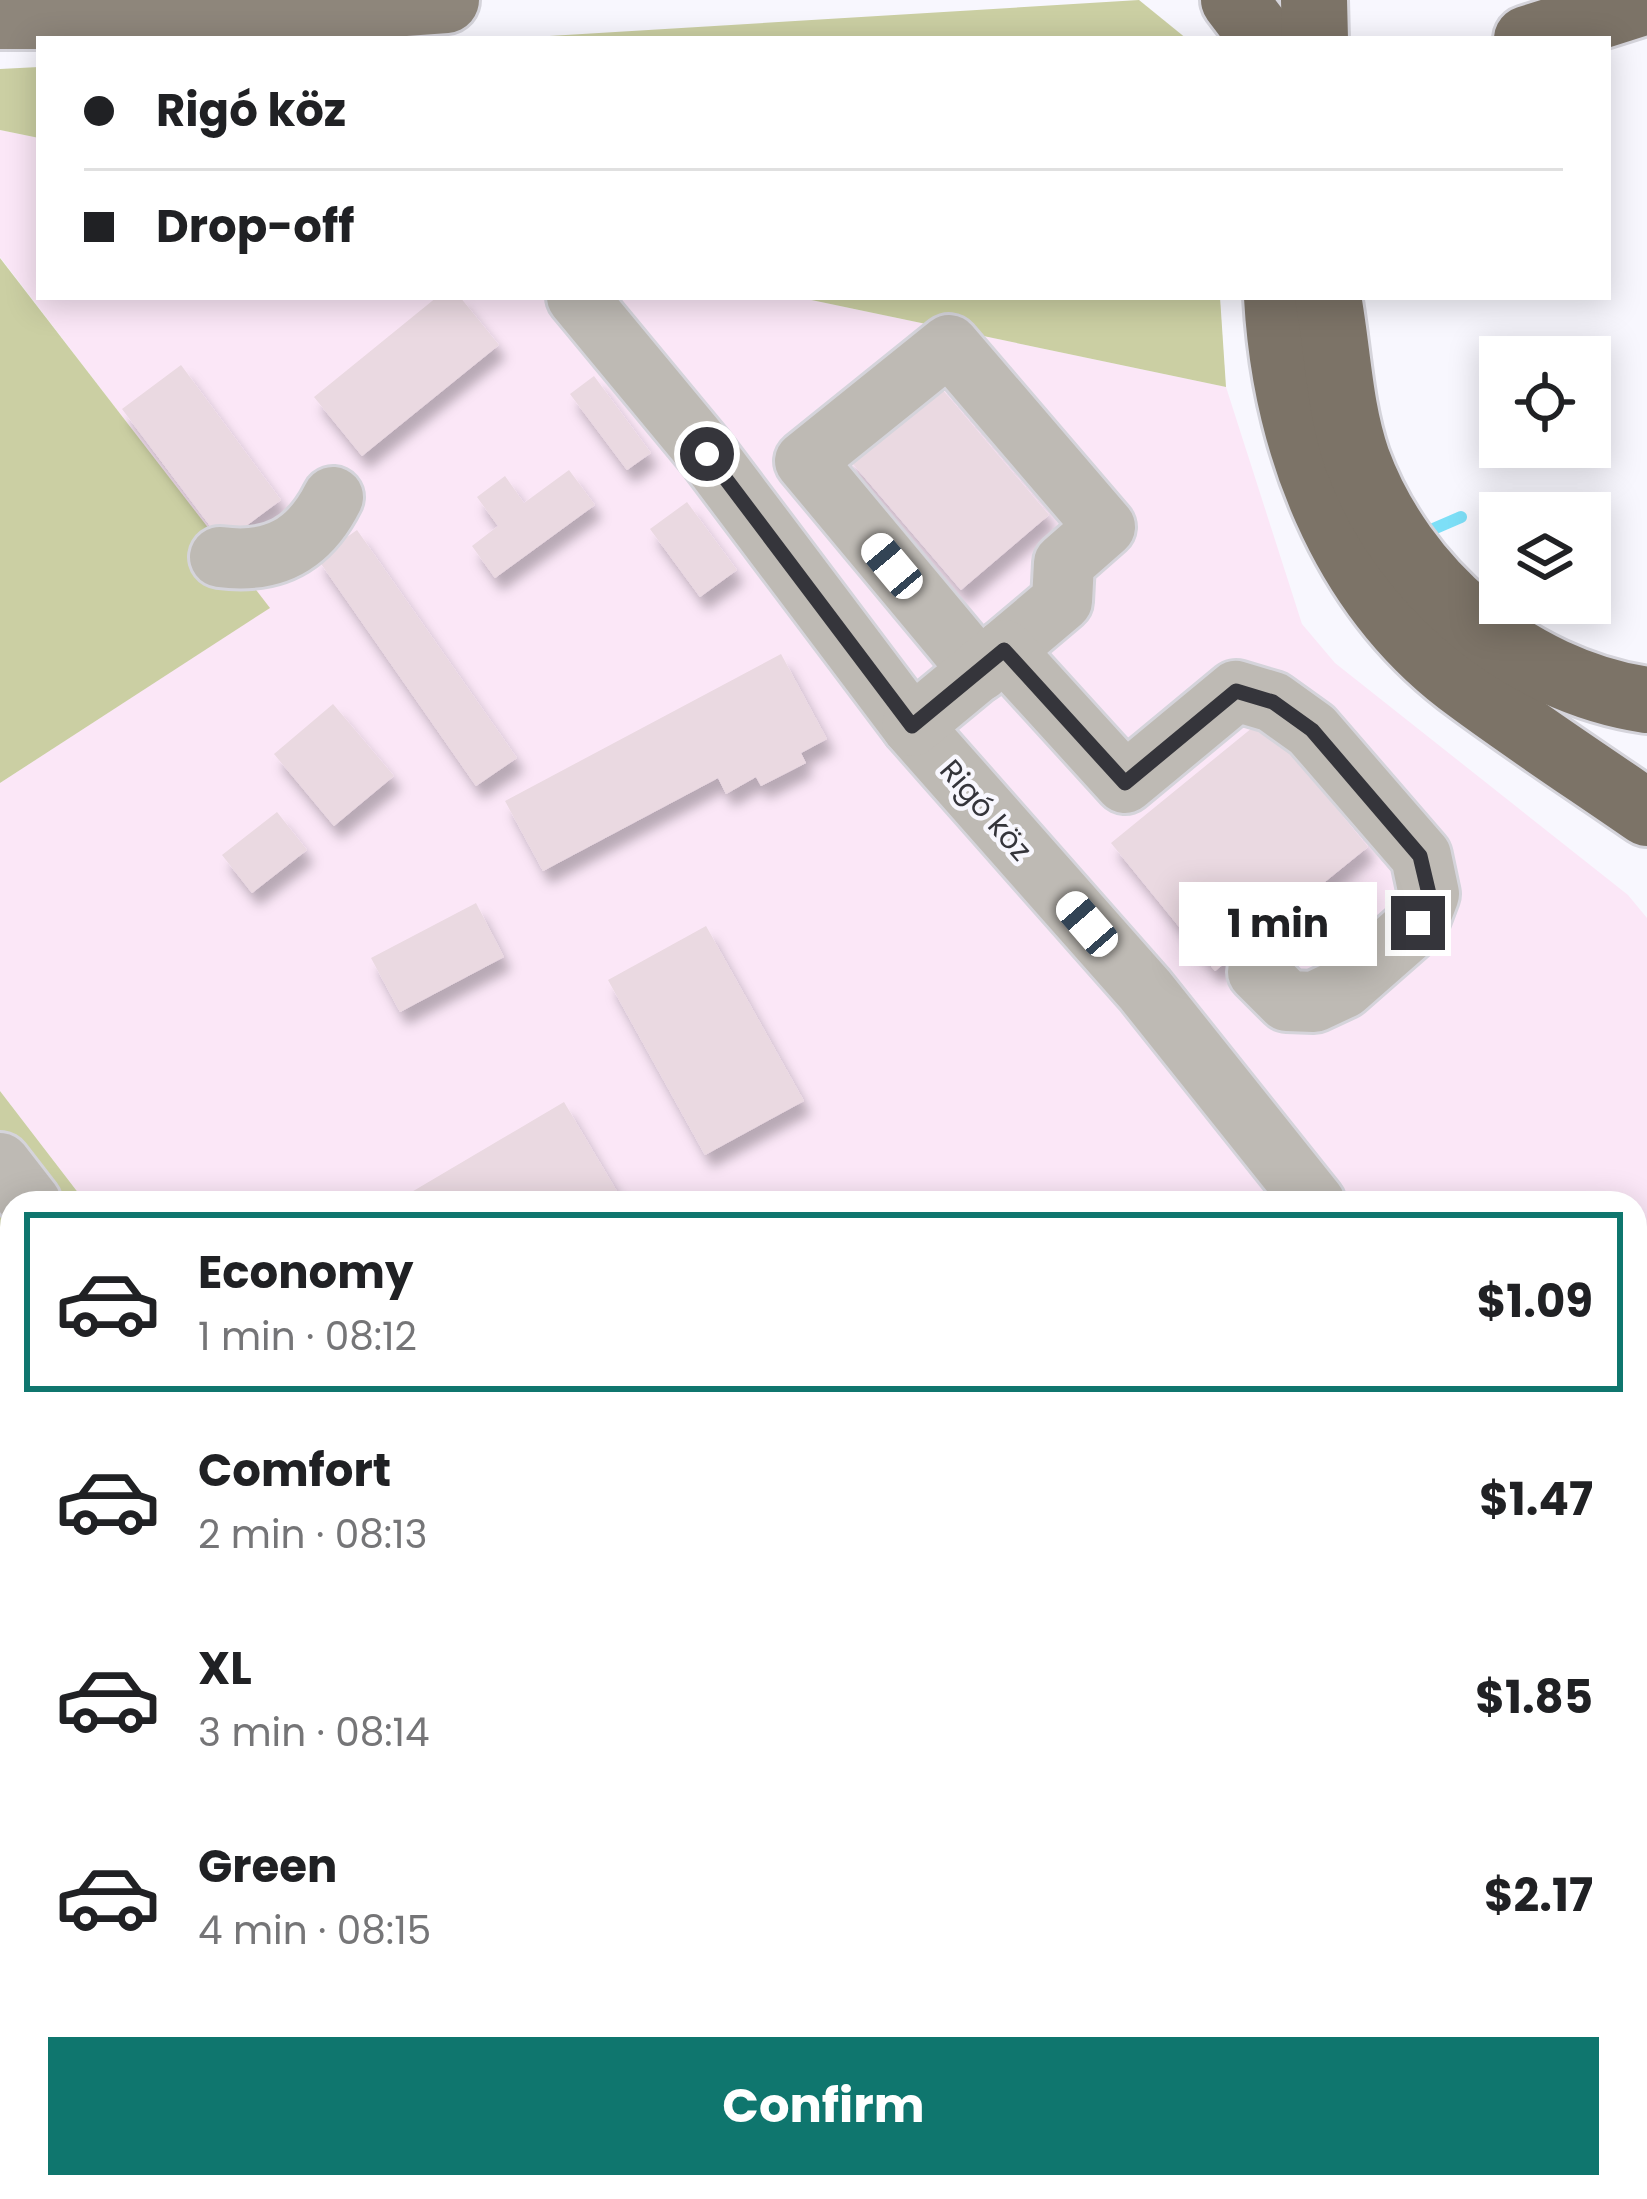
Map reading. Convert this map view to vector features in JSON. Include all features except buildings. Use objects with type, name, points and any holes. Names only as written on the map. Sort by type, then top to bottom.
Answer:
[{"type":"highway","points":[[1535,36],[1624,4],[1647,1]]},
{"type":"highway","points":[[1276,300],[1291,416],[1312,484],[1351,555],[1399,623],[1456,680],[1647,813]]},
{"type":"highway","points":[[1336,313],[1342,402],[1358,460],[1385,518],[1431,580],[1479,627],[1542,668],[1608,694],[1647,700]]},
{"type":"main road","points":[[0,16],[412,15]]},
{"type":"street","name":"Rigó köz","points":[[580,300],[763,525],[912,726],[1144,990],[1305,1191]]},
{"type":"street","points":[[912,726],[992,661],[1062,601],[1064,562],[1105,526],[949,345],[805,461],[992,661],[1125,783],[1236,691],[1273,702],[1312,730],[1420,856],[1429,894],[1418,923],[1344,988],[1315,1001],[1287,1001],[1258,972]]},
{"type":"street","points":[[220,556],[251,561],[298,545],[320,524],[333,497]]},
{"type":"street","points":[[0,1163],[22,1191]]},
{"type":"shaded area","points":[[0,130],[36,137],[36,300],[811,300],[1226,387],[1302,624],[1335,663],[1628,895],[1647,918],[1647,1191],[77,1191],[0,1091],[0,783],[269,608],[0,257]]},
{"type":"green space","points":[[1139,0],[1183,36],[550,36]]},
{"type":"green space","points":[[36,67],[36,137],[0,130],[0,69]]},
{"type":"green space","points":[[0,258],[270,608],[0,783]]},
{"type":"green space","points":[[811,300],[1220,300],[1226,387]]},
{"type":"green space","points":[[0,1091],[77,1191],[0,1191]]},
{"type":"waterway","points":[[1417,536],[1461,517]]},
{"type":"route","points":[[707,454],[912,726],[1004,650],[1125,783],[1236,691],[1273,702],[1312,730],[1420,856],[1429,894],[1418,923]]}]
